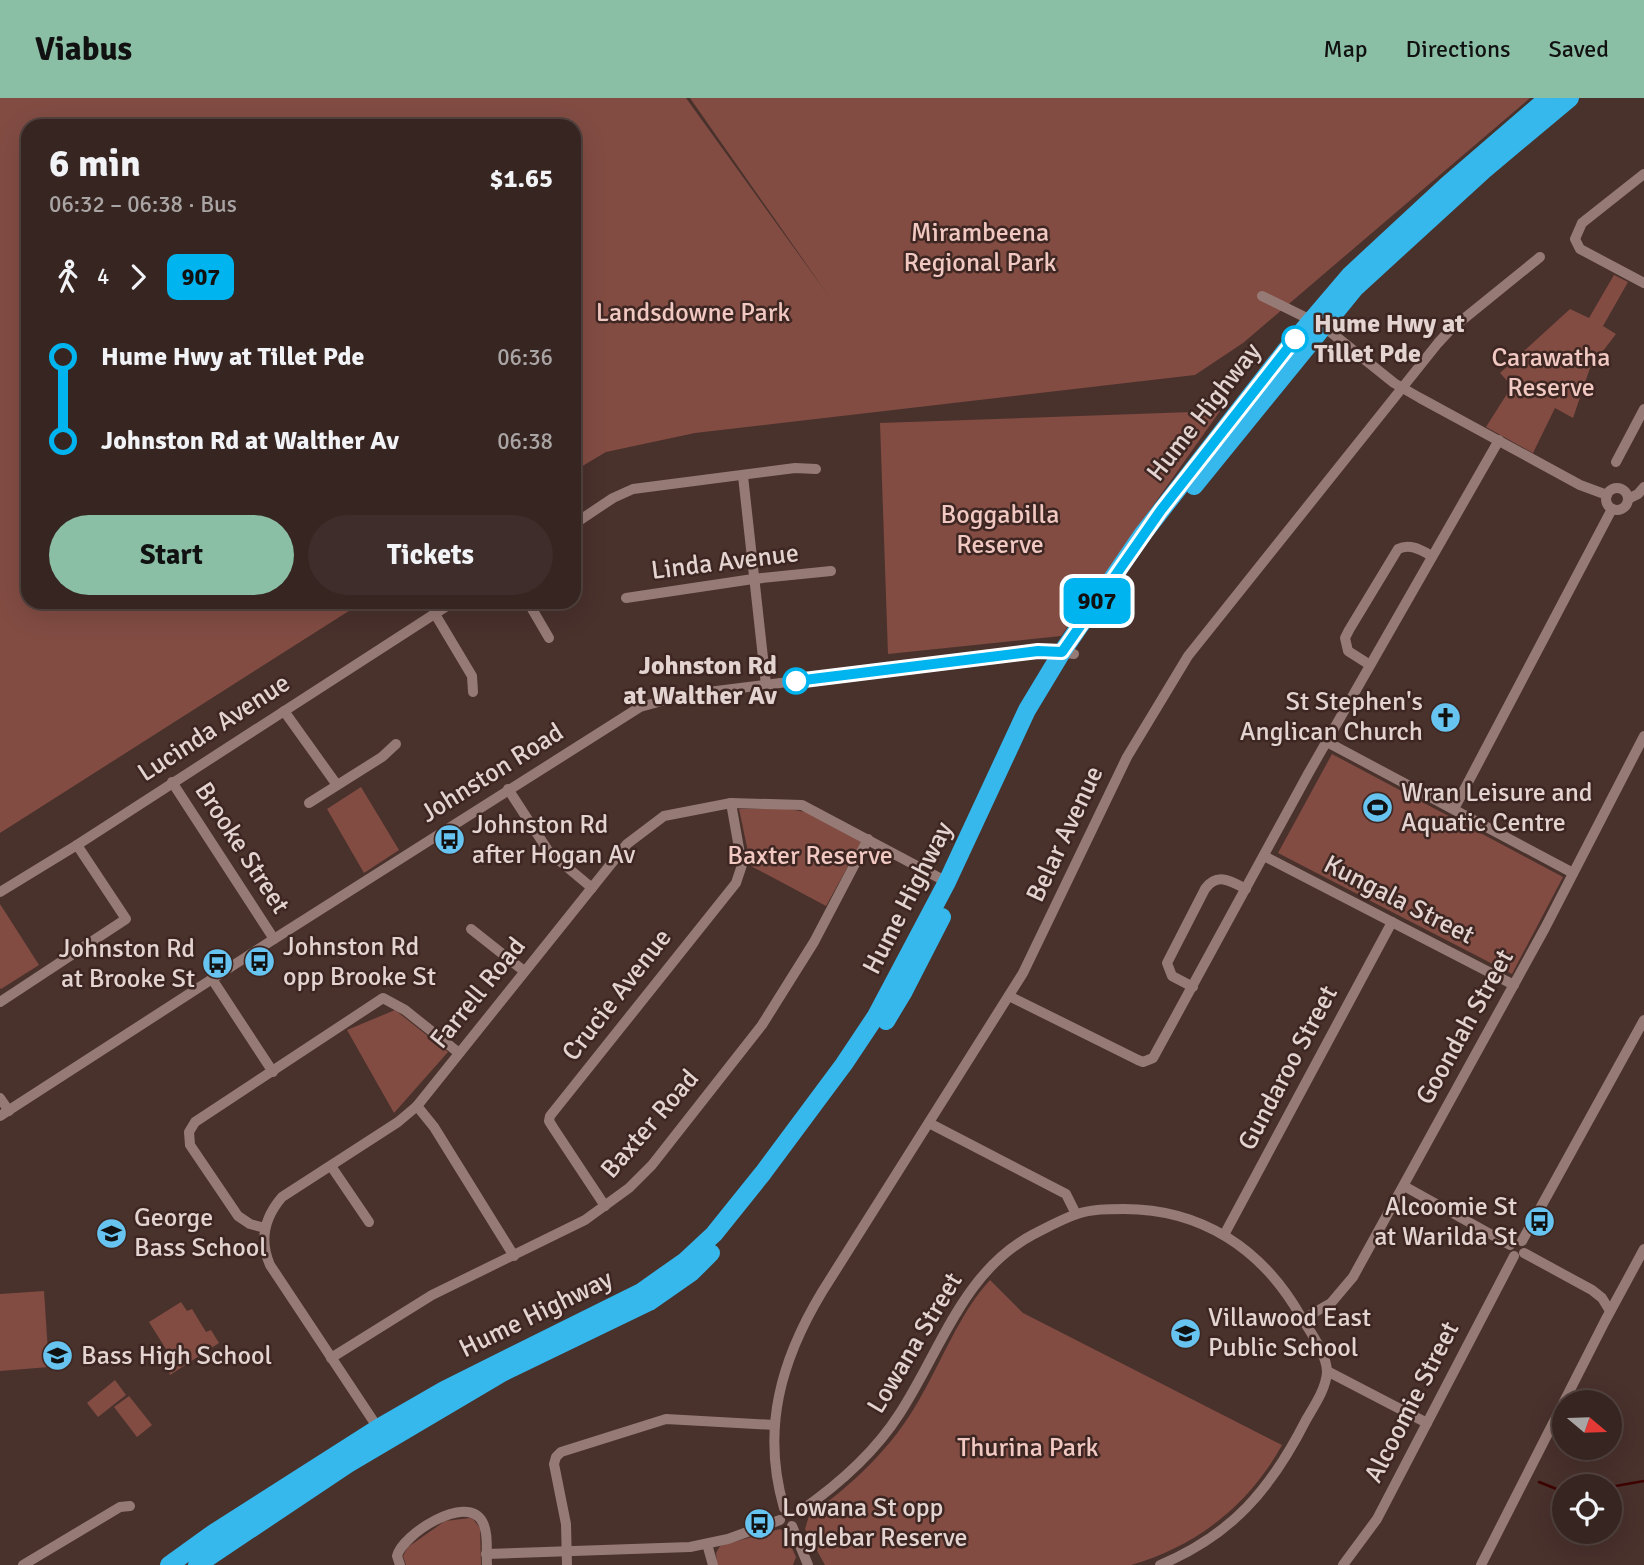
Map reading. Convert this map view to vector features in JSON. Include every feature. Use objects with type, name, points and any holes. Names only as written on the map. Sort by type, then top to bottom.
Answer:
[{"type":"highway","name":"Hume Highway","points":[[169,1565],[212,1534],[378,1428],[482,1369],[641,1292],[685,1261],[714,1234],[844,1064],[897,978],[947,883],[1027,710],[1068,653],[1317,323],[1349,275],[1548,98]]},
{"type":"highway","name":"Hume Highway","points":[[1317,323],[1483,170],[1570,98]]},
{"type":"highway","name":"Hume Highway","points":[[197,1565],[348,1464],[502,1374],[659,1296],[692,1272],[715,1248],[846,1081],[898,1002],[958,886],[1068,653]]},
{"type":"street","points":[[1644,174],[1582,223],[1575,239],[1580,248],[1644,283]]},
{"type":"street","name":"Belar Avenue","points":[[784,1508],[775,1464],[775,1425],[782,1382],[796,1338],[1034,953],[1127,757],[1188,656],[1450,330],[1540,257]]},
{"type":"street","points":[[1262,296],[1317,323],[1402,387],[1580,485],[1606,495]]},
{"type":"street","points":[[1616,462],[1644,409]]},
{"type":"street","points":[[1009,996],[1143,1062],[1149,1061],[1157,1054],[1370,665],[1499,440]]},
{"type":"street","points":[[581,519],[613,498],[633,489],[796,468],[816,469]]},
{"type":"street","points":[[743,476],[766,685]]},
{"type":"street","points":[[1612,509],[1623,508],[1628,499],[1644,487]]},
{"type":"street","points":[[1606,495],[1611,490],[1621,488],[1628,499]]},
{"type":"street","points":[[1606,495],[1607,503],[1612,509]]},
{"type":"street","points":[[1454,809],[1612,509]]},
{"type":"street","points":[[1370,665],[1348,651],[1345,638],[1349,630],[1398,549],[1411,546],[1432,556]]},
{"type":"street","name":"Linda Avenue","points":[[626,598],[753,579],[831,571]]},
{"type":"street","name":"Lucinda Avenue","points":[[0,892],[442,609]]},
{"type":"street","points":[[532,609],[550,638]]},
{"type":"street","points":[[435,614],[472,676],[474,692]]},
{"type":"street","name":"Johnston Road","points":[[4,1113],[508,789],[640,708],[684,695],[1038,651],[1068,653]]},
{"type":"street","points":[[284,711],[337,785]]},
{"type":"street","name":"Goondah Street","points":[[1303,1319],[1331,1303],[1344,1291],[1514,985],[1644,736]]},
{"type":"street","points":[[1328,742],[1573,873]]},
{"type":"street","points":[[309,803],[383,757],[396,744]]},
{"type":"street","name":"Brooke Street","points":[[172,782],[274,939]]},
{"type":"street","points":[[508,789],[549,852],[592,888]]},
{"type":"street","name":"Farrell Road","points":[[265,1228],[269,1214],[282,1197],[398,1122],[418,1106],[626,844],[664,816],[731,803],[802,805],[947,883]]},
{"type":"street","name":"Crucie Avenue","points":[[605,1206],[549,1121],[550,1116],[736,883],[741,865],[731,803]]},
{"type":"street","name":"Baxter Road","points":[[331,1358],[432,1295],[567,1230],[629,1188],[652,1165],[762,1025],[814,942],[868,839]]},
{"type":"street","points":[[0,1002],[126,919],[77,845]]},
{"type":"street","name":"Kungala Street","points":[[1264,856],[1514,985]]},
{"type":"street","points":[[1193,987],[1172,976],[1167,963],[1199,899],[1208,884],[1217,879],[1226,879],[1246,889]]},
{"type":"street","name":"Gundaroo Street","points":[[1224,1235],[1392,922]]},
{"type":"street","points":[[471,929],[524,971]]},
{"type":"street","points":[[212,979],[273,1072]]},
{"type":"street","points":[[378,1428],[270,1265],[265,1250],[265,1228],[246,1222],[235,1213],[190,1145],[188,1137],[195,1122],[383,998],[405,1010],[459,1053]]},
{"type":"street","name":"Alcoomie Street","points":[[1343,1565],[1377,1519],[1644,1020]]},
{"type":"street","points":[[0,1098],[4,1113]]},
{"type":"street","points":[[418,1106],[514,1256]]},
{"type":"street","points":[[929,1123],[1066,1194],[1076,1214]]},
{"type":"street","points":[[331,1166],[369,1222]]},
{"type":"street","points":[[1404,1186],[1510,1245],[1509,1251],[1520,1250],[1592,1290],[1602,1298],[1610,1311]]},
{"type":"street","name":"Lowana Street","points":[[799,1512],[850,1473],[885,1434],[912,1394],[963,1300],[986,1271],[1015,1245],[1076,1214],[1123,1209],[1166,1213],[1194,1221],[1224,1235],[1247,1250],[1272,1273],[1303,1319],[1327,1371]]},
{"type":"street","points":[[1481,1565],[1644,1249]]},
{"type":"street","points":[[1160,1565],[1209,1540],[1236,1519],[1258,1496],[1292,1448],[1319,1396],[1327,1371],[1427,1423]]},
{"type":"street","points":[[567,1565],[566,1524],[554,1464],[561,1452],[666,1419],[775,1425]]},
{"type":"street","points":[[23,1565],[120,1507],[130,1506]]},
{"type":"street","points":[[793,1507],[799,1512],[799,1521],[792,1526],[785,1525],[780,1520],[784,1508],[793,1507]]},
{"type":"street","points":[[400,1565],[397,1556],[404,1543],[441,1517],[455,1513],[472,1513],[482,1520],[486,1560],[567,1552],[671,1549],[707,1544],[780,1520]]},
{"type":"street","points":[[792,1526],[807,1564]]},
{"type":"street","points":[[707,1544],[713,1565]]},
{"type":"green space","points":[[0,98],[686,98],[828,295],[690,98],[1530,98],[1243,343],[1195,375],[695,433],[606,452],[581,467],[581,119],[21,119],[21,609],[352,609],[0,833]]},
{"type":"green space","name":"Carawatha Reserve","points":[[1614,275],[1628,282],[1603,326],[1616,334],[1590,368],[1573,418],[1555,408],[1533,453],[1486,427],[1512,386],[1500,373],[1570,309],[1589,318]]},
{"type":"green space","name":"Boggabilla Reserve","points":[[1220,411],[1061,636],[888,654],[880,423]]},
{"type":"green space","points":[[1332,754],[1563,877],[1512,974],[1278,853]]},
{"type":"green space","points":[[361,787],[399,850],[364,873],[327,809]]},
{"type":"green space","name":"Baxter Reserve","points":[[739,809],[789,809],[805,812],[862,841],[826,906],[751,866]]},
{"type":"green space","points":[[0,904],[39,965],[1,989],[0,988]]},
{"type":"green space","points":[[395,1010],[448,1052],[394,1113],[347,1030]]},
{"type":"green space","name":"Thurina Park","points":[[990,1280],[1023,1313],[1282,1445],[1269,1467],[1237,1504],[1199,1535],[1178,1547],[1131,1565],[825,1565],[805,1529],[809,1516],[856,1478],[897,1434],[919,1400],[969,1308]]},
{"type":"green space","points":[[44,1291],[49,1367],[0,1371],[0,1294]]},
{"type":"green space","points":[[181,1302],[187,1311],[192,1309],[206,1332],[211,1330],[219,1343],[170,1375],[163,1359],[169,1354],[149,1322]]},
{"type":"green space","points":[[115,1380],[126,1395],[98,1417],[87,1403]]},
{"type":"green space","points":[[129,1396],[152,1425],[137,1437],[114,1407]]},
{"type":"green space","points":[[470,1518],[480,1528],[481,1565],[406,1565],[403,1556],[408,1547],[445,1521]]},
{"type":"green space","points":[[780,1529],[785,1533],[796,1557],[793,1565],[717,1565],[716,1553],[720,1546]]},
{"type":"waterway","points":[[1622,1485],[1644,1481]]},
{"type":"waterway","points":[[1539,1482],[1552,1487]]},
{"type":"bus line","name":"907","points":[[796,681],[1038,651],[1062,652],[1142,535],[1295,339]]},
{"type":"place","name":"Hume Hwy at Tillet Pde","points":[[1295,339]]},
{"type":"place","name":"Johnston Rd at Walther Av","points":[[796,681]]},
{"type":"place","name":"St Stephen's Anglican Church","points":[[1446,717]]},
{"type":"place","name":"Wran Leisure and Aquatic Centre","points":[[1378,808]]},
{"type":"place","name":"Johnston Rd after Hogan Av","points":[[449,840]]},
{"type":"place","name":"Johnston Rd opp Brooke St","points":[[260,962]]},
{"type":"place","name":"Johnston Rd at Brooke St","points":[[218,964]]},
{"type":"place","name":"Alcoomie St at Warilda St","points":[[1540,1222]]},
{"type":"place","name":"George Bass School","points":[[111,1233]]},
{"type":"place","name":"Villawood East Public School","points":[[1185,1333]]},
{"type":"place","name":"Bass High School","points":[[58,1356]]},
{"type":"place","name":"Lowana St opp Inglebar Reserve","points":[[759,1523]]},
{"type":"park label","name":"Mirambeena Regional Park","points":[[980,248]]},
{"type":"park label","name":"Landsdowne Park","points":[[693,313]]}]
